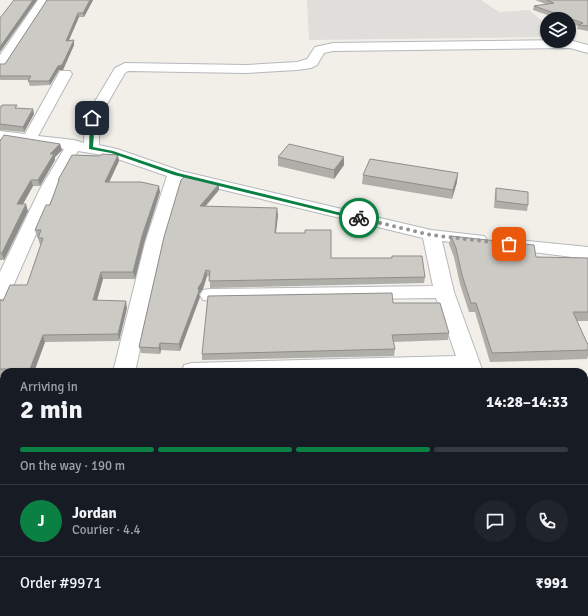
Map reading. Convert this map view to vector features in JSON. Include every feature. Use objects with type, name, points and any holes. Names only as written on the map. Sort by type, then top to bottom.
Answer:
[{"type":"street","points":[[0,64],[44,0]]},
{"type":"street","points":[[0,293],[48,189],[83,147],[92,118],[120,71],[125,67],[246,69],[297,66],[306,65],[312,62],[319,50],[333,47],[570,44],[588,49]]},
{"type":"street","points":[[29,140],[65,74]]},
{"type":"street","points":[[0,135],[112,152],[176,174],[431,235],[588,253]]},
{"type":"street","points":[[125,368],[154,243],[176,174]]},
{"type":"street","points":[[400,368],[470,367],[444,292],[431,235]]},
{"type":"street","points":[[210,295],[444,292]]},
{"type":"shaded area","points":[[307,0],[481,0],[499,12],[529,10],[540,19],[540,37],[309,40]]},
{"type":"building","points":[[14,0],[33,0],[0,47],[0,18]]},
{"type":"building","points":[[47,0],[90,0],[83,13],[78,13],[66,41],[74,40],[62,65],[58,66],[49,81],[28,81],[31,76],[0,76],[0,64],[5,64]]},
{"type":"building","points":[[547,0],[588,0],[588,26],[578,25],[583,23],[576,21],[576,12],[551,12],[534,6],[554,3]]},
{"type":"building","points":[[2,105],[17,105],[15,108],[33,109],[23,127],[0,124],[0,107]]},
{"type":"building","points":[[4,135],[60,144],[50,154],[54,154],[38,180],[31,180],[17,204],[26,204],[2,253],[0,253],[0,141]]},
{"type":"building","points":[[289,144],[344,157],[334,170],[278,157]]},
{"type":"building","points":[[102,154],[118,155],[105,182],[141,182],[159,186],[142,236],[133,272],[101,272],[93,300],[126,301],[118,334],[43,335],[30,368],[0,368],[0,300],[3,301],[10,285],[27,285],[43,238],[38,238],[41,230],[35,230],[46,205],[50,205],[58,180],[72,155],[100,156]]},
{"type":"building","points":[[370,159],[458,173],[453,190],[363,175]]},
{"type":"building","points":[[185,176],[219,184],[200,206],[277,208],[275,233],[305,233],[305,230],[331,230],[331,258],[392,258],[392,256],[422,256],[425,277],[209,281],[210,271],[206,270],[202,282],[198,288],[199,291],[179,344],[160,343],[159,348],[139,347],[164,237],[181,180]]},
{"type":"building","points":[[496,188],[528,192],[528,205],[496,201]]},
{"type":"building","points":[[451,236],[534,245],[536,257],[588,258],[588,312],[573,312],[588,345],[588,350],[492,353],[476,303],[471,303],[462,275],[456,248]]},
{"type":"building","points":[[392,293],[393,303],[440,303],[449,333],[392,335],[395,349],[202,354],[208,296]]},
{"type":"way so far","points":[[359,218],[431,235],[509,244]]},
{"type":"route","points":[[92,118],[91,148],[112,152],[176,174],[359,218]]}]
